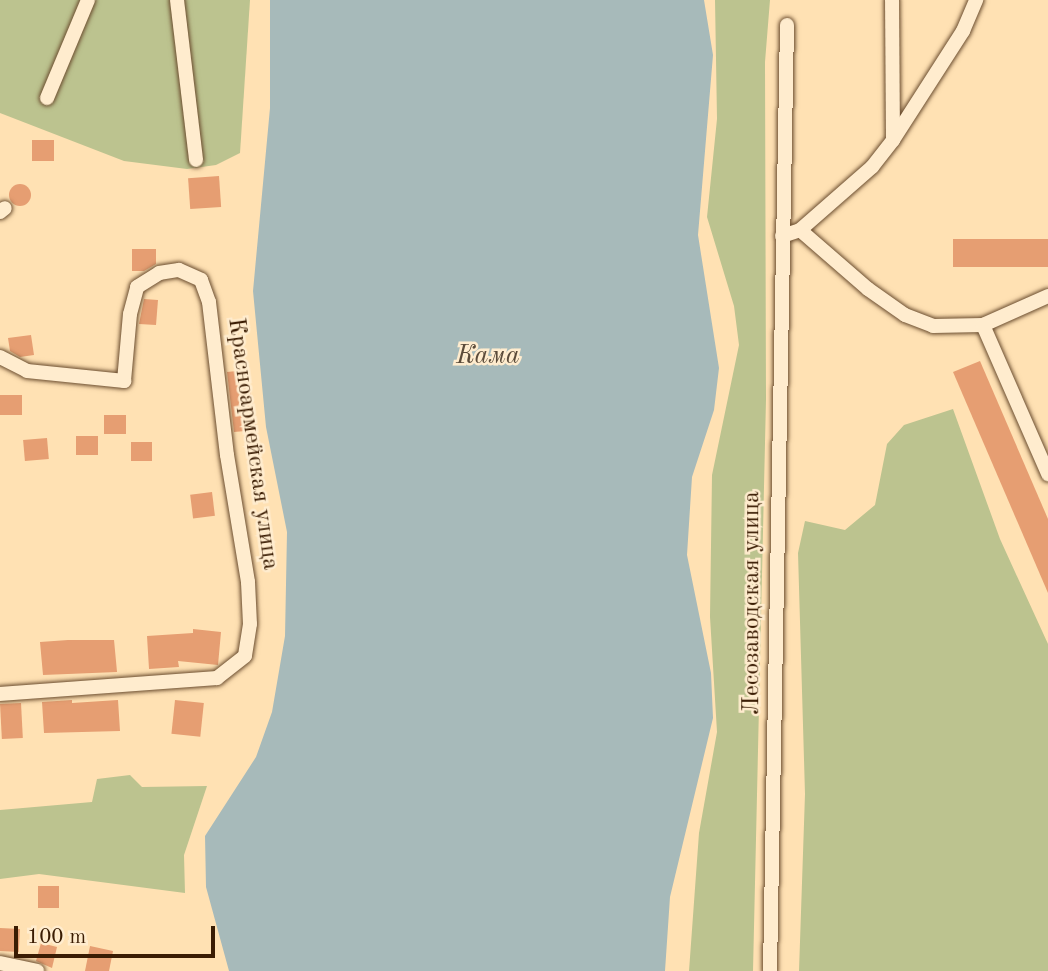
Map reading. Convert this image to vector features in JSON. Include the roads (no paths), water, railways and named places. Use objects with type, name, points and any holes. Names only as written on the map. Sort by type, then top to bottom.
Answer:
[{"type":"street","points":[[47,98],[88,0]]},
{"type":"street","points":[[177,0],[195,160]]},
{"type":"street","points":[[892,0],[893,140]]},
{"type":"street","points":[[782,236],[800,230],[872,167],[893,140],[963,31],[976,0]]},
{"type":"street","name":"Лесозаводская улица","points":[[770,971],[787,25]]},
{"type":"street","points":[[800,230],[905,315],[933,326],[984,325],[1048,296]]},
{"type":"street","name":"Красноармейская улица","points":[[0,357],[27,371],[124,381],[130,314],[137,287],[159,272],[179,270],[201,280],[209,302],[227,455],[248,582],[250,624],[245,656],[218,678],[0,694]]},
{"type":"street","points":[[984,325],[1048,474]]},
{"type":"street","points":[[0,962],[37,971]]},
{"type":"water","name":"Кама","points":[[270,0],[704,0],[713,55],[698,235],[719,368],[714,410],[692,477],[687,555],[711,673],[713,718],[670,897],[665,971],[229,971],[206,887],[205,836],[256,757],[272,712],[285,636],[287,532],[266,427],[253,291],[270,108]]}]
